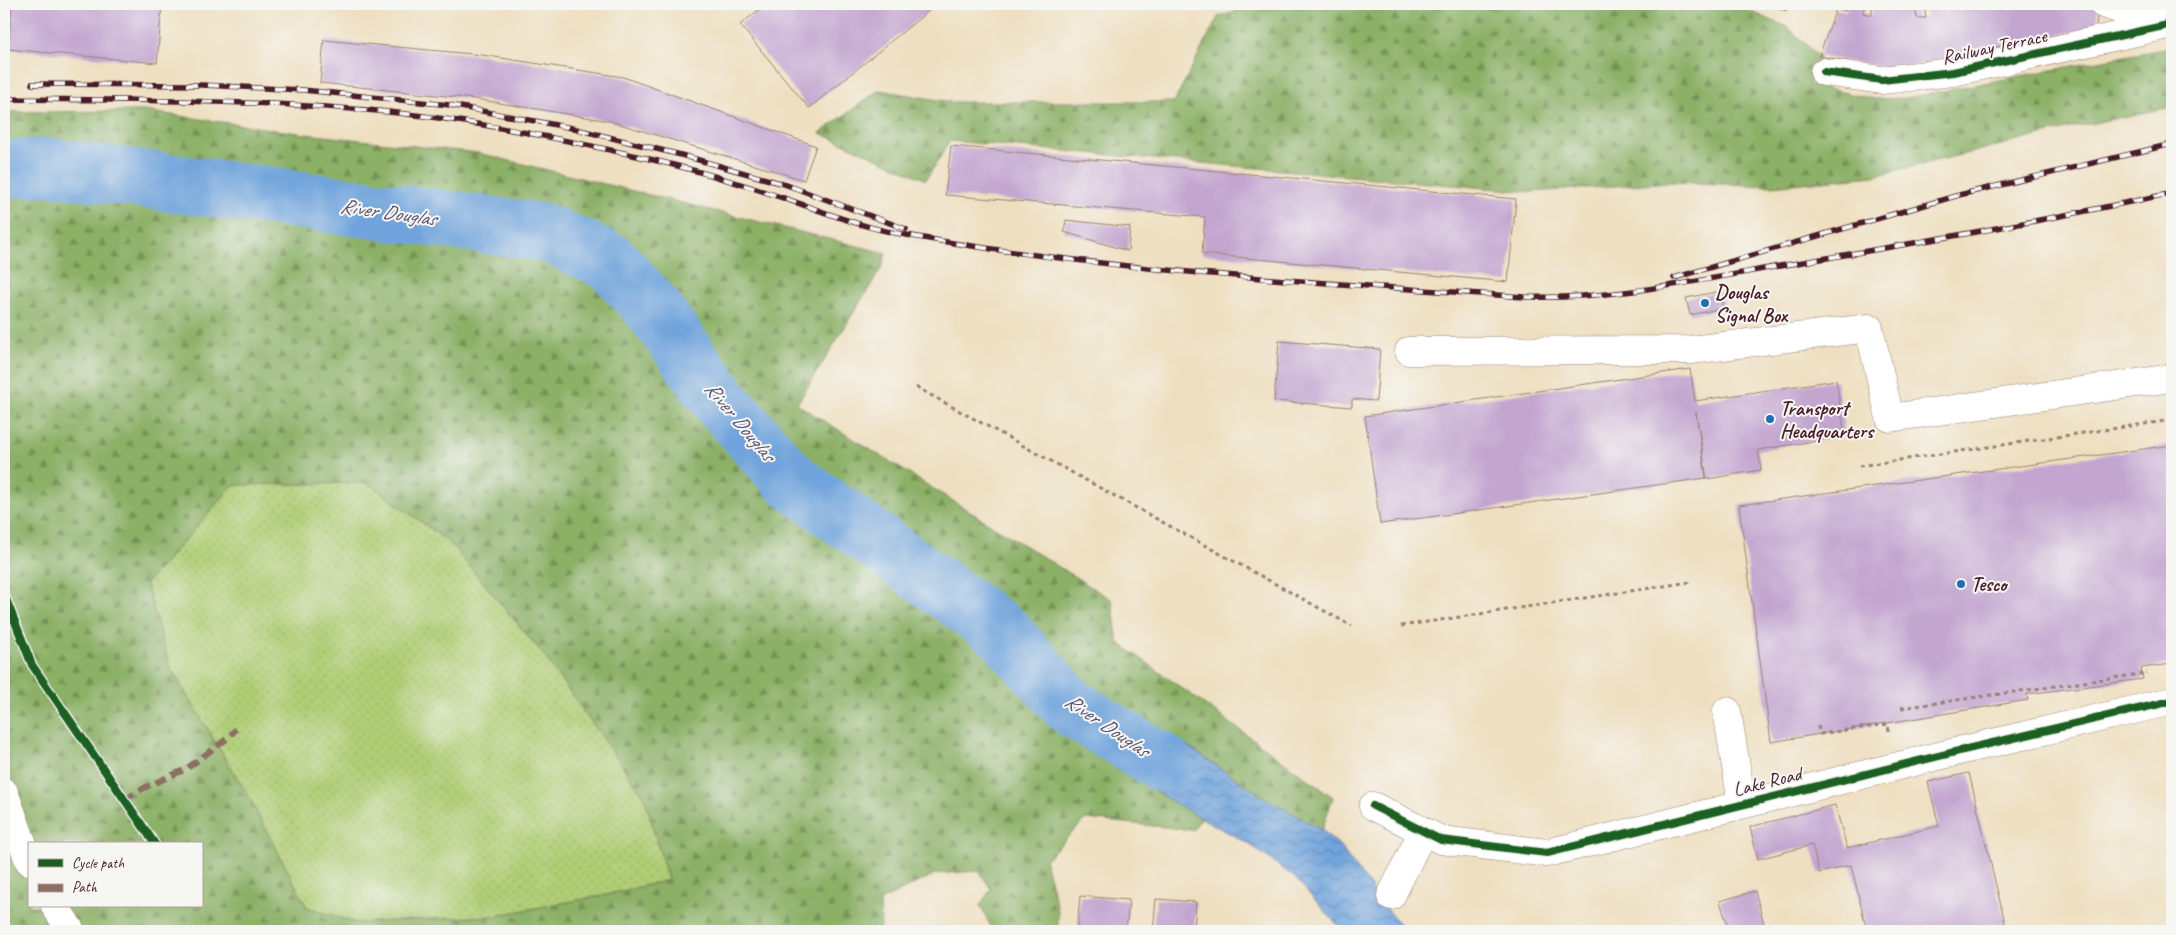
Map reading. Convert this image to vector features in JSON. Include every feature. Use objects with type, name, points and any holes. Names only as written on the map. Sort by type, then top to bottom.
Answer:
[{"type":"street","points":[[2103,4],[2170,14]]},
{"type":"street","name":"Railway Terrace","points":[[1824,72],[1882,80],[1953,72],[2170,14]]},
{"type":"street","points":[[1409,351],[1691,350],[1869,328],[1890,418],[2172,378]]},
{"type":"street","name":"Lake Road","points":[[1373,806],[1441,840],[1547,853],[1742,804],[2172,701]]},
{"type":"street","points":[[1727,711],[1742,804]]},
{"type":"street","points":[[4,792],[28,858]]},
{"type":"street","points":[[1391,896],[1423,831]]},
{"type":"street","points":[[56,908],[71,931]]},
{"type":"path","points":[[916,387],[1352,626]]},
{"type":"path","points":[[1859,466],[2172,420]]},
{"type":"path","points":[[1401,626],[1690,582]]},
{"type":"path","points":[[1900,708],[2150,673]]},
{"type":"path","points":[[1818,726],[1820,734],[1888,724],[1889,731]]},
{"type":"green space","points":[[1258,4],[1733,4],[1787,27],[1819,56],[1809,85],[1875,99],[1906,98],[2172,47],[2172,107],[2079,126],[1874,176],[1772,186],[1671,182],[1531,192],[950,141],[926,180],[820,133],[879,90],[951,102],[1174,102],[1218,17]]},
{"type":"green space","points":[[144,111],[306,134],[478,153],[886,253],[882,267],[797,404],[1112,600],[1118,642],[1333,797],[1322,830],[1265,798],[1173,737],[1105,704],[1187,810],[1201,818],[1193,830],[1086,819],[1045,860],[1058,911],[1058,931],[993,931],[980,905],[991,889],[979,871],[935,874],[880,901],[881,931],[4,931],[4,112]],"holes":[[[368,483],[449,542],[543,654],[644,796],[668,880],[606,895],[493,916],[356,923],[307,907],[247,794],[170,667],[146,584],[233,485]]]},
{"type":"green space","points":[[368,483],[449,542],[543,654],[644,796],[668,880],[606,895],[493,916],[356,923],[307,907],[247,794],[170,667],[146,584],[233,485]]},
{"type":"water","points":[[1105,704],[1173,737],[1265,798],[1322,830],[1338,844],[1404,931],[1343,931],[1294,877],[1249,844],[1187,810],[1083,748]]},
{"type":"building","points":[[12,4],[162,4],[157,63],[8,49]]},
{"type":"building","points":[[766,4],[937,4],[809,108],[740,25]]},
{"type":"building","points":[[1768,4],[1789,4],[1786,11]]},
{"type":"building","points":[[1848,4],[1865,4],[1863,13],[1872,15],[1872,4],[1901,5],[1902,9],[1915,7],[1917,18],[1926,18],[1924,4],[1970,4],[1971,9],[1981,7],[1980,4],[2083,4],[2098,9],[2096,27],[1953,56],[1924,64],[1888,68],[1819,56],[1836,9],[1846,11]]},
{"type":"building","points":[[324,40],[482,55],[623,77],[816,146],[804,180],[610,121],[475,99],[320,83]]},
{"type":"building","points":[[951,146],[1516,199],[1508,282],[1202,254],[1205,217],[945,195]]},
{"type":"building","points":[[1066,220],[1130,227],[1128,251],[1064,232]]},
{"type":"building","name":"Douglas Signal Box","points":[[1721,291],[1724,308],[1690,315],[1686,298]]},
{"type":"building","points":[[1279,341],[1380,349],[1376,401],[1352,399],[1352,407],[1274,401]]},
{"type":"building","points":[[1690,369],[1695,401],[1836,380],[1845,436],[1758,450],[1761,470],[1707,479],[1696,412],[1706,478],[1380,524],[1365,416]]},
{"type":"building","name":"Tesco","points":[[2172,445],[2172,664],[2141,668],[2143,679],[2027,694],[2028,700],[1771,742],[1739,505]]},
{"type":"building","points":[[1969,773],[2007,931],[1867,931],[1851,865],[1819,873],[1812,845],[1758,859],[1750,827],[1835,805],[1847,848],[1939,826],[1928,782]]},
{"type":"building","points":[[1755,891],[1766,931],[1729,931],[1720,901]]},
{"type":"building","points":[[1080,896],[1129,900],[1126,931],[1077,931]]},
{"type":"building","points":[[1156,899],[1196,902],[1194,931],[1153,931]]},
{"type":"waterway","name":"River Douglas","points":[[4,169],[52,167],[547,233],[611,262],[651,306],[723,404],[792,481],[1003,632],[1071,707],[1163,763]]},
{"type":"railway","points":[[32,84],[202,85],[303,90],[450,105],[572,128],[681,155],[784,184],[906,229]]},
{"type":"railway","points":[[4,99],[152,100],[300,105],[423,116],[522,132],[683,167],[726,179],[884,231],[978,247],[1134,267],[1525,297],[1591,295],[1689,283],[2076,213],[2172,193]]},
{"type":"railway","points":[[1674,278],[1959,195],[2172,144]]},
{"type":"marked path","points":[[124,800],[144,788],[186,769],[228,738],[236,729]]},
{"type":"cycle path","points":[[1824,72],[1882,80],[1953,72],[2168,25],[2172,4]]},
{"type":"cycle path","points":[[4,594],[32,665],[154,842]]},
{"type":"cycle path","points":[[1373,806],[1441,840],[1547,853],[1967,749],[2172,701]]},
{"type":"place","name":"Douglas Signal Box","points":[[1705,303]]},
{"type":"place","name":"Transport Headquarters","points":[[1770,419]]},
{"type":"place","name":"Tesco","points":[[1961,584]]}]
